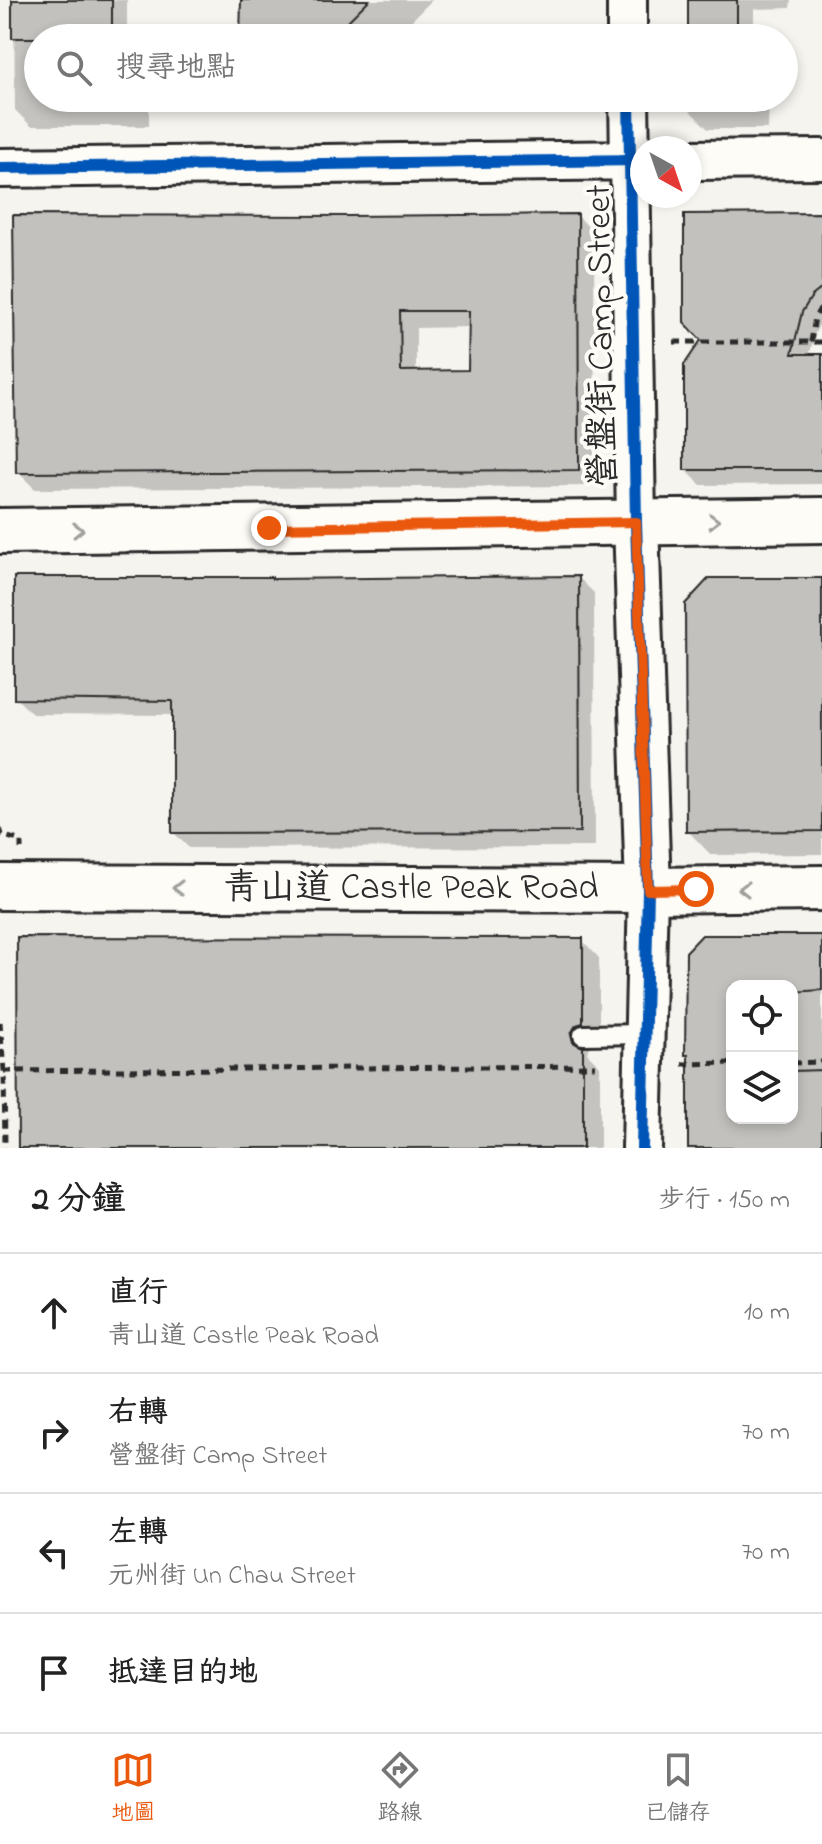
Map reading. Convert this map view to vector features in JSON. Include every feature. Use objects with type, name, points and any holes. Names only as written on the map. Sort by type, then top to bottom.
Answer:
[{"type":"main road","points":[[0,531],[822,520]]},
{"type":"main road","name":"營盤街 Camp Street","points":[[636,522],[648,890]]},
{"type":"main road","name":"青山道 Castle Peak Road","points":[[0,887],[822,888]]},
{"type":"street","points":[[627,0],[627,24]]},
{"type":"street","name":"營盤街 Camp Street","points":[[631,112],[633,136]]},
{"type":"street","points":[[702,160],[822,159]]},
{"type":"street","points":[[0,168],[630,160]]},
{"type":"street","name":"營盤街 Camp Street","points":[[636,208],[636,522]]},
{"type":"street","name":"營盤街 Camp Street","points":[[642,1148],[648,890]]},
{"type":"lane","points":[[583,1035],[645,1034]]},
{"type":"path","points":[[811,342],[815,317],[822,305]]},
{"type":"path","points":[[674,342],[822,342]]},
{"type":"path","points":[[0,828],[2,835],[21,841]]},
{"type":"path","points":[[0,1022],[5,1148]]},
{"type":"path","points":[[798,1063],[822,1062]]},
{"type":"path","points":[[673,1064],[726,1063]]},
{"type":"path","points":[[4,1071],[595,1066]]},
{"type":"building","points":[[12,0],[112,0],[112,24],[24,24],[24,38],[12,38]]},
{"type":"building","points":[[241,0],[369,0],[345,24],[240,24]]},
{"type":"building","points":[[688,0],[737,0],[737,24],[688,24]]},
{"type":"building","points":[[822,213],[822,288],[812,296],[802,312],[792,354],[822,354],[822,470],[684,470],[684,365],[701,340],[684,322],[684,214]]},
{"type":"building","points":[[578,214],[579,470],[16,473],[13,215]],"holes":[[[400,311],[469,311],[468,370],[401,371]]]},
{"type":"building","points":[[579,576],[580,832],[172,833],[172,701],[14,699],[14,577],[272,579]]},
{"type":"building","points":[[709,578],[822,578],[822,831],[686,832],[685,604]]},
{"type":"building","points":[[702,935],[822,935],[822,990],[798,992],[798,980],[726,980],[726,1124],[798,1124],[798,1071],[822,1070],[822,1148],[688,1148],[686,952]]},
{"type":"building","points":[[17,937],[583,938],[583,1023],[576,1025],[571,1034],[573,1042],[583,1047],[583,1148],[18,1148]]},
{"type":"cycle path","points":[[629,112],[636,522],[648,890],[642,1148]]},
{"type":"cycle path","points":[[0,168],[630,160]]},
{"type":"route","points":[[269,528],[636,522],[648,890],[696,889]]}]
